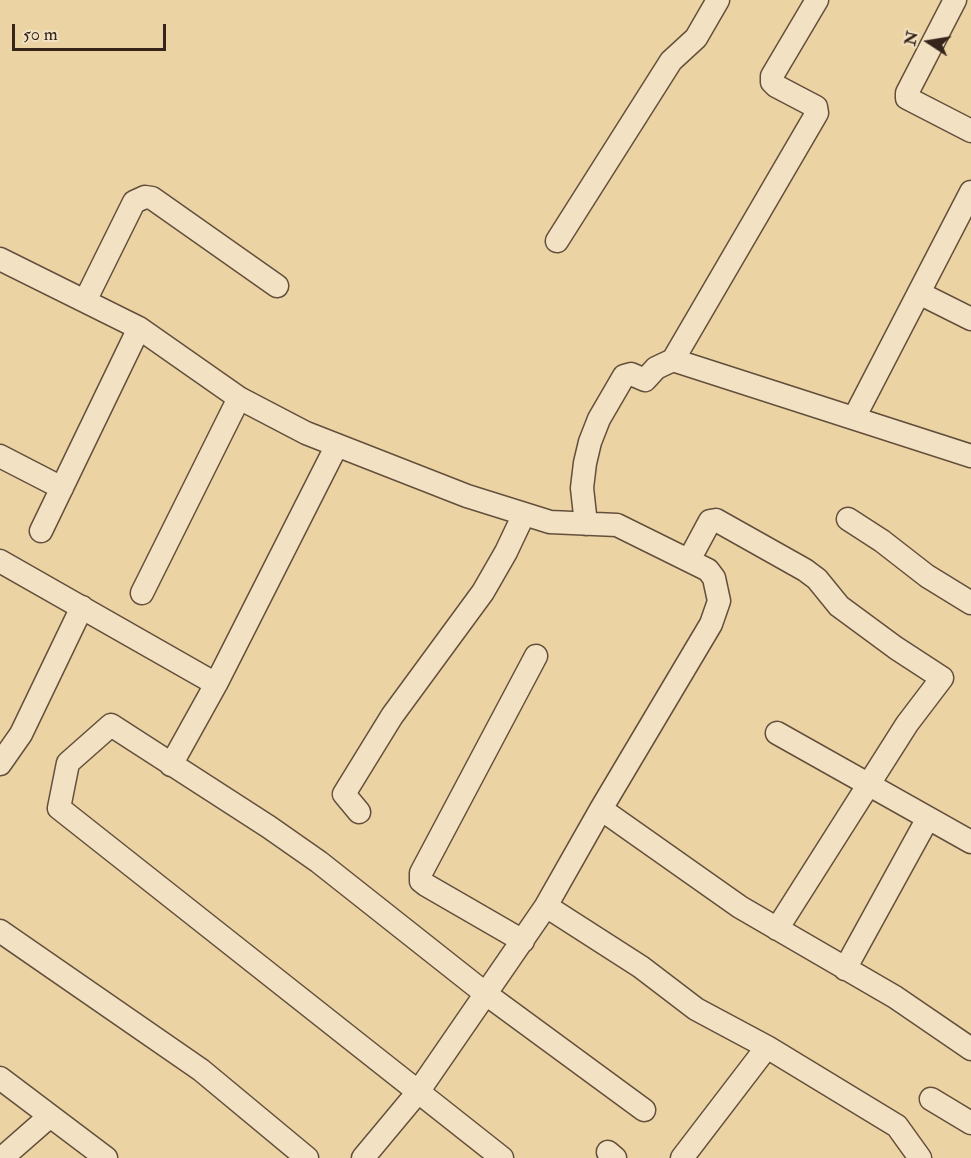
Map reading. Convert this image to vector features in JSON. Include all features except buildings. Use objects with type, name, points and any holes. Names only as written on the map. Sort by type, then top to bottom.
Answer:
[{"type":"street","points":[[556,241],[671,61],[696,38],[718,0]]},
{"type":"street","points":[[586,524],[582,488],[585,463],[599,419],[624,376],[631,374],[645,380],[656,368],[673,360],[817,113],[816,107],[776,86],[772,82],[772,76],[817,0]]},
{"type":"street","points":[[955,0],[907,93],[908,98],[971,131]]},
{"type":"street","points":[[854,418],[971,192]]},
{"type":"street","points":[[85,301],[134,202],[145,197],[152,198],[277,285]]},
{"type":"street","points":[[0,259],[139,328],[239,398],[306,433],[467,496],[550,522],[617,525],[708,570],[714,578],[719,601],[711,624],[546,906],[418,1092],[363,1158]]},
{"type":"street","points":[[919,293],[971,319]]},
{"type":"street","points":[[41,531],[139,328]]},
{"type":"street","points":[[673,360],[971,456]]},
{"type":"street","points":[[142,593],[239,398]]},
{"type":"street","points":[[171,765],[216,684],[337,445]]},
{"type":"street","points":[[0,456],[62,488]]},
{"type":"street","points":[[359,812],[344,794],[392,716],[483,592],[524,514]]},
{"type":"street","points":[[848,519],[882,541],[927,576],[971,603]]},
{"type":"street","points":[[689,560],[710,521],[716,520],[805,570],[816,579],[839,606],[942,678],[907,724],[777,929]]},
{"type":"street","points":[[0,561],[216,684]]},
{"type":"street","points":[[0,764],[21,734],[82,607]]},
{"type":"street","points":[[523,941],[426,885],[422,881],[421,873],[536,656]]},
{"type":"street","points":[[502,1158],[59,808],[68,763],[111,725],[310,856],[486,994],[644,1110]]},
{"type":"street","points":[[777,733],[971,842]]},
{"type":"street","points":[[601,809],[740,907],[895,998],[971,1049]]},
{"type":"street","points":[[845,969],[928,818]]},
{"type":"street","points":[[546,906],[641,967],[696,1009],[767,1047],[897,1126],[920,1158]]},
{"type":"street","points":[[0,931],[201,1070],[307,1158]]},
{"type":"street","points":[[682,1158],[767,1047]]},
{"type":"street","points":[[0,1078],[106,1158]]},
{"type":"street","points":[[931,1099],[971,1124]]},
{"type":"street","points":[[2,1158],[50,1116]]}]
